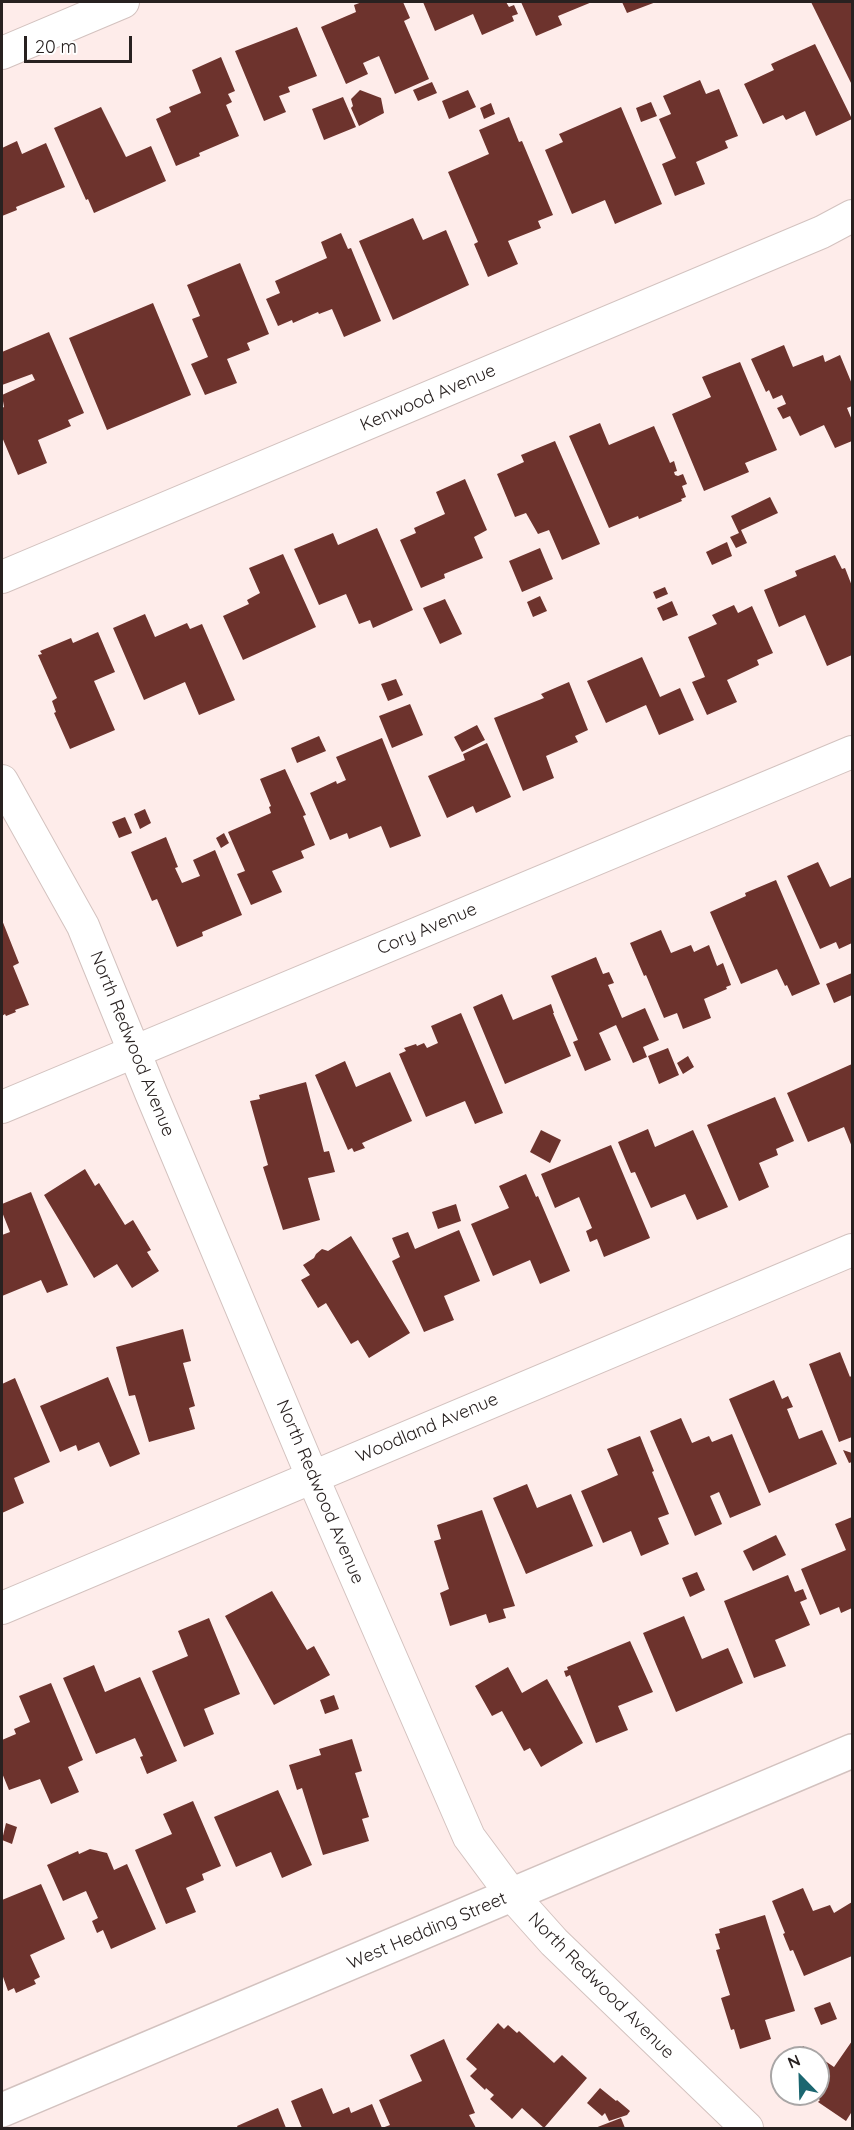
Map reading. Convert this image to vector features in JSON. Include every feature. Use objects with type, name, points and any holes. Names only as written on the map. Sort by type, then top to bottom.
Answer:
[{"type":"main road","name":"West Hedding Street","points":[[2,2110],[852,1751]]},
{"type":"street","points":[[2,53],[123,2]]},
{"type":"street","name":"Kenwood Avenue","points":[[2,577],[822,232],[852,216]]},
{"type":"street","name":"Cory Avenue","points":[[2,1107],[852,752]]},
{"type":"street","name":"North Redwood Avenue","points":[[2,781],[83,926],[312,1476],[469,1837],[512,1895],[559,1947],[747,2128]]},
{"type":"street","name":"Woodland Avenue","points":[[2,1608],[852,1250]]},
{"type":"building","points":[[362,2],[403,2],[410,18],[404,21],[429,79],[395,94],[379,56],[363,63],[368,74],[346,84],[321,27],[356,12],[354,5]]},
{"type":"building","points":[[423,2],[506,2],[509,7],[514,5],[518,14],[512,16],[514,21],[482,35],[473,14],[435,31]]},
{"type":"building","points":[[521,2],[592,2],[558,16],[562,25],[536,36]]},
{"type":"building","points":[[622,2],[656,2],[627,13]]},
{"type":"building","points":[[811,2],[852,2],[852,85]]},
{"type":"building","points":[[297,27],[317,76],[288,87],[290,92],[279,96],[286,112],[264,121],[235,51]]},
{"type":"building","points":[[815,44],[852,119],[816,136],[805,111],[786,120],[783,115],[763,124],[744,84],[774,70],[771,64]]},
{"type":"building","points":[[221,57],[235,91],[228,94],[232,102],[226,105],[239,136],[199,153],[200,156],[176,166],[156,119],[171,112],[169,107],[201,93],[192,70]]},
{"type":"building","points":[[700,80],[706,94],[719,89],[738,136],[725,141],[728,148],[696,162],[705,184],[675,196],[662,164],[676,158],[659,119],[671,114],[663,96]]},
{"type":"building","points":[[432,82],[437,93],[418,101],[413,90]]},
{"type":"building","points":[[360,90],[381,98],[384,113],[359,126],[351,108],[353,106],[351,99]]},
{"type":"building","points":[[468,90],[476,107],[449,119],[442,101]]},
{"type":"building","points":[[343,97],[356,127],[324,140],[312,109]]},
{"type":"building","points":[[651,102],[657,116],[641,122],[636,108]]},
{"type":"building","points":[[491,103],[495,114],[484,119],[480,108]]},
{"type":"building","points":[[101,107],[126,157],[151,146],[166,181],[94,213],[54,128]]},
{"type":"building","points":[[621,107],[662,204],[615,224],[605,200],[572,214],[545,150],[563,142],[559,134]]},
{"type":"building","points":[[509,117],[519,142],[522,141],[553,215],[538,221],[541,228],[508,241],[518,264],[488,277],[474,244],[478,242],[448,172],[489,154],[479,130]]},
{"type":"building","points":[[17,141],[22,154],[46,143],[65,187],[16,207],[17,210],[2,216],[2,148]]},
{"type":"building","points":[[413,218],[423,240],[446,230],[469,285],[393,320],[359,241]]},
{"type":"building","points":[[341,233],[348,249],[351,248],[381,321],[344,337],[332,309],[278,326],[266,299],[280,293],[275,281],[327,258],[321,242]]},
{"type":"building","points":[[240,263],[269,334],[247,343],[250,350],[227,359],[237,383],[205,395],[191,364],[208,357],[192,319],[200,316],[187,285]]},
{"type":"building","points":[[153,303],[191,395],[107,430],[69,338]]},
{"type":"building","points":[[49,332],[84,413],[68,420],[71,426],[38,440],[47,463],[18,475],[2,437],[2,408],[4,407],[2,395],[35,380],[32,374],[2,385],[2,352]]},
{"type":"building","points":[[784,345],[793,367],[823,355],[825,362],[840,355],[852,384],[852,406],[847,408],[852,420],[852,441],[835,448],[824,425],[800,436],[790,416],[783,419],[777,408],[786,404],[782,395],[773,399],[769,390],[766,392],[751,359]]},
{"type":"building","points":[[740,362],[777,450],[745,463],[749,472],[704,491],[672,414],[711,397],[702,377]]},
{"type":"building","points":[[600,423],[609,445],[654,426],[670,463],[674,461],[677,471],[674,472],[675,475],[683,474],[687,484],[682,486],[686,497],[681,499],[682,501],[639,519],[638,516],[609,528],[569,436]]},
{"type":"building","points":[[555,441],[600,544],[562,560],[549,530],[538,534],[526,513],[515,517],[497,474],[524,462],[521,455]]},
{"type":"building","points":[[465,479],[487,530],[474,537],[483,558],[444,574],[445,578],[421,588],[400,540],[416,533],[414,528],[445,514],[436,492]]},
{"type":"building","points":[[770,497],[778,513],[741,530],[747,543],[736,548],[730,537],[739,533],[731,516]]},
{"type":"building","points":[[377,528],[413,610],[373,628],[370,620],[359,624],[346,594],[319,605],[294,549],[333,533],[338,545]]},
{"type":"building","points":[[727,542],[732,556],[712,565],[706,552]]},
{"type":"building","points":[[540,548],[553,579],[522,592],[509,561]]},
{"type":"building","points":[[283,554],[316,627],[243,660],[223,616],[249,604],[247,600],[260,593],[249,568]]},
{"type":"building","points":[[835,555],[842,569],[845,568],[852,586],[852,655],[827,666],[805,615],[779,627],[764,590],[797,576],[795,571]]},
{"type":"building","points":[[665,587],[668,594],[656,599],[653,592]]},
{"type":"building","points":[[540,596],[547,611],[533,617],[527,602]]},
{"type":"building","points":[[445,599],[462,634],[440,644],[423,608]]},
{"type":"building","points":[[672,601],[678,615],[663,621],[657,608]]},
{"type":"building","points":[[734,605],[738,613],[752,606],[773,653],[757,660],[759,665],[727,680],[737,702],[707,715],[692,682],[705,677],[688,637],[717,624],[712,615]]},
{"type":"building","points":[[145,614],[155,637],[187,623],[190,629],[202,624],[235,700],[199,715],[185,682],[144,700],[113,628]]},
{"type":"building","points":[[98,632],[115,672],[94,681],[115,730],[70,749],[54,713],[56,712],[52,701],[57,698],[38,655],[42,654],[40,651],[71,638],[73,643]]},
{"type":"building","points":[[642,657],[660,697],[680,688],[694,720],[659,735],[646,705],[606,723],[587,681]]},
{"type":"building","points":[[396,679],[403,695],[388,701],[381,684]]},
{"type":"building","points":[[569,682],[588,730],[575,736],[578,742],[546,756],[554,778],[523,791],[494,718],[544,698],[541,694]]},
{"type":"building","points":[[410,704],[423,735],[392,748],[379,716]]},
{"type":"building","points":[[477,725],[485,740],[462,752],[454,737]]},
{"type":"building","points":[[319,736],[326,751],[297,763],[291,748]]},
{"type":"building","points":[[382,738],[421,836],[390,848],[381,826],[349,839],[347,833],[330,840],[310,793],[336,781],[337,784],[346,780],[336,757]]},
{"type":"building","points":[[487,743],[511,797],[476,813],[473,806],[447,818],[428,776],[465,760],[463,754]]},
{"type":"building","points":[[285,769],[306,815],[303,816],[315,845],[301,851],[304,858],[272,871],[282,892],[251,905],[237,874],[245,871],[228,832],[271,813],[269,807],[271,806],[260,779]]},
{"type":"building","points":[[145,809],[151,823],[140,829],[134,814]]},
{"type":"building","points":[[125,817],[132,833],[119,838],[112,822]]},
{"type":"building","points":[[224,833],[229,843],[221,848],[216,838]]},
{"type":"building","points":[[166,837],[182,883],[200,876],[193,860],[215,850],[242,915],[202,932],[203,936],[177,947],[157,899],[152,901],[131,852]]},
{"type":"building","points":[[818,862],[830,887],[852,877],[852,943],[839,949],[836,942],[820,949],[787,876]]},
{"type":"building","points":[[776,880],[820,984],[792,996],[777,969],[741,984],[710,912],[746,896],[745,893]]},
{"type":"building","points":[[2,920],[19,963],[13,966],[29,1005],[6,1016],[5,1014],[2,1016]]},
{"type":"building","points":[[661,930],[671,953],[691,945],[694,952],[709,945],[717,966],[723,963],[731,985],[704,999],[711,1018],[683,1029],[677,1013],[664,1018],[630,943]]},
{"type":"building","points":[[596,957],[603,974],[609,972],[614,983],[608,985],[622,1018],[645,1008],[659,1040],[643,1047],[647,1057],[633,1063],[616,1025],[599,1033],[611,1060],[585,1071],[573,1042],[578,1040],[551,976]]},
{"type":"building","points":[[852,973],[852,995],[834,1003],[826,984]]},
{"type":"building","points":[[502,994],[513,1020],[551,1004],[571,1056],[505,1084],[473,1007]]},
{"type":"building","points":[[461,1013],[503,1113],[475,1124],[465,1101],[426,1117],[399,1054],[406,1051],[404,1048],[416,1044],[417,1046],[424,1043],[427,1048],[438,1043],[431,1026]]},
{"type":"building","points":[[668,1048],[679,1075],[659,1084],[648,1056]]},
{"type":"building","points":[[688,1056],[694,1067],[683,1074],[677,1063]]},
{"type":"building","points":[[345,1061],[356,1087],[390,1072],[412,1121],[362,1143],[365,1148],[354,1152],[352,1148],[348,1150],[315,1075]]},
{"type":"building","points":[[852,1064],[852,1147],[844,1127],[808,1142],[787,1093]]},
{"type":"building","points":[[306,1082],[324,1152],[329,1151],[335,1172],[308,1178],[320,1220],[283,1230],[263,1167],[268,1165],[250,1101],[260,1099],[259,1095]]},
{"type":"building","points":[[775,1097],[794,1141],[776,1149],[778,1155],[759,1163],[769,1187],[739,1201],[707,1125]]},
{"type":"building","points":[[648,1129],[655,1147],[693,1130],[728,1207],[697,1220],[685,1194],[651,1208],[635,1172],[631,1173],[618,1142]]},
{"type":"building","points":[[541,1130],[561,1140],[550,1163],[530,1152]]},
{"type":"building","points":[[611,1145],[650,1238],[604,1257],[597,1239],[590,1242],[586,1231],[592,1228],[579,1197],[555,1208],[541,1174]]},
{"type":"building","points":[[85,1169],[95,1186],[99,1183],[125,1225],[133,1220],[151,1250],[147,1252],[159,1271],[132,1288],[117,1264],[94,1278],[44,1195]]},
{"type":"building","points":[[526,1174],[536,1197],[538,1196],[570,1271],[540,1284],[530,1260],[493,1276],[471,1224],[509,1208],[499,1186]]},
{"type":"building","points":[[31,1192],[68,1285],[47,1293],[41,1280],[2,1296],[2,1235],[10,1232],[2,1212],[2,1204]]},
{"type":"building","points":[[456,1204],[461,1221],[438,1229],[432,1212]]},
{"type":"building","points":[[459,1230],[480,1281],[444,1296],[454,1320],[424,1332],[392,1261],[400,1257],[392,1238],[408,1232],[415,1249]]},
{"type":"building","points":[[351,1236],[410,1333],[369,1358],[358,1340],[351,1344],[326,1303],[318,1308],[301,1280],[310,1275],[303,1265],[322,1249],[328,1251]]},
{"type":"building","points":[[183,1329],[191,1361],[183,1363],[195,1406],[189,1408],[195,1429],[149,1442],[135,1395],[129,1396],[116,1347]]},
{"type":"building","points":[[840,1352],[850,1377],[852,1375],[852,1437],[839,1442],[809,1364]]},
{"type":"building","points":[[108,1377],[140,1454],[110,1467],[99,1442],[78,1451],[76,1445],[60,1452],[40,1406]]},
{"type":"building","points":[[15,1378],[50,1462],[14,1478],[24,1503],[2,1513],[2,1384]]},
{"type":"building","points":[[774,1380],[782,1399],[788,1396],[793,1407],[787,1409],[799,1439],[822,1430],[837,1464],[769,1493],[729,1399]]},
{"type":"building","points":[[681,1418],[692,1443],[709,1436],[712,1442],[732,1434],[761,1505],[730,1518],[719,1492],[710,1496],[722,1524],[695,1536],[650,1431]]},
{"type":"building","points":[[640,1436],[669,1514],[658,1518],[669,1544],[641,1556],[631,1531],[603,1543],[581,1491],[618,1475],[607,1449]]},
{"type":"building","points":[[843,1450],[852,1453],[852,1462],[849,1463]]},
{"type":"building","points":[[527,1484],[537,1508],[571,1494],[593,1546],[526,1574],[493,1498]]},
{"type":"building","points":[[482,1510],[515,1606],[503,1609],[506,1618],[489,1623],[486,1614],[450,1626],[440,1593],[449,1589],[434,1541],[441,1539],[437,1525]]},
{"type":"building","points":[[852,1517],[852,1608],[841,1613],[839,1607],[820,1615],[801,1569],[846,1550],[835,1524]]},
{"type":"building","points":[[776,1535],[786,1555],[753,1571],[743,1551]]},
{"type":"building","points":[[697,1572],[705,1590],[690,1597],[682,1578]]},
{"type":"building","points":[[788,1575],[795,1592],[803,1589],[807,1599],[800,1602],[810,1625],[775,1640],[786,1666],[754,1678],[724,1601]]},
{"type":"building","points":[[272,1591],[307,1650],[314,1646],[330,1675],[274,1705],[225,1616]]},
{"type":"building","points":[[684,1616],[702,1659],[728,1648],[743,1683],[676,1712],[643,1633]]},
{"type":"building","points":[[209,1618],[240,1694],[204,1709],[214,1734],[184,1747],[152,1671],[188,1656],[178,1631]]},
{"type":"building","points":[[630,1641],[653,1692],[618,1706],[628,1730],[596,1743],[570,1675],[566,1677],[564,1671],[568,1670],[567,1667]]},
{"type":"building","points":[[94,1665],[105,1692],[140,1677],[177,1761],[147,1774],[140,1757],[143,1756],[135,1738],[96,1754],[63,1678]]},
{"type":"building","points":[[508,1667],[522,1693],[547,1679],[583,1743],[541,1767],[530,1748],[524,1751],[502,1711],[492,1716],[475,1686]]},
{"type":"building","points":[[51,1683],[83,1760],[68,1767],[79,1792],[51,1804],[40,1779],[9,1790],[2,1773],[2,1740],[16,1734],[14,1729],[30,1722],[19,1696]]},
{"type":"building","points":[[334,1695],[339,1709],[325,1714],[320,1700]]},
{"type":"building","points":[[352,1739],[362,1771],[355,1773],[369,1817],[362,1819],[369,1841],[323,1855],[302,1788],[297,1790],[289,1765],[321,1755],[319,1749]]},
{"type":"building","points":[[278,1790],[312,1865],[282,1878],[271,1852],[236,1867],[214,1817]]},
{"type":"building","points":[[193,1801],[221,1866],[202,1874],[204,1880],[186,1888],[196,1912],[166,1924],[135,1850],[172,1834],[163,1814]]},
{"type":"building","points":[[6,1823],[17,1827],[12,1844],[2,1840]]},
{"type":"building","points":[[90,1849],[107,1853],[114,1870],[127,1864],[156,1929],[111,1949],[103,1930],[97,1933],[92,1921],[98,1918],[86,1891],[63,1901],[47,1865],[78,1851],[79,1854]]},
{"type":"building","points":[[41,1884],[65,1939],[30,1955],[40,1977],[34,1980],[36,1984],[16,1993],[14,1988],[8,1991],[2,1974],[2,1900]]},
{"type":"building","points":[[803,1888],[813,1911],[830,1905],[834,1913],[852,1902],[852,1956],[804,1976],[793,1950],[790,1951],[772,1901]]},
{"type":"building","points":[[765,1915],[795,2011],[765,2020],[771,2039],[740,2049],[734,2029],[731,2030],[721,1998],[730,1995],[716,1950],[720,1949],[715,1934],[720,1933],[719,1929]]},
{"type":"building","points":[[830,2002],[837,2019],[821,2025],[814,2008]]},
{"type":"building","points":[[498,2023],[504,2029],[508,2025],[517,2033],[519,2031],[554,2063],[562,2055],[587,2078],[544,2128],[522,2108],[512,2119],[490,2099],[494,2095],[470,2076],[477,2069],[466,2059]]},
{"type":"building","points":[[444,2039],[475,2113],[469,2115],[476,2128],[382,2128],[390,2125],[379,2100],[422,2081],[410,2055]]},
{"type":"building","points":[[852,2041],[852,2114],[846,2121],[824,2106],[830,2106],[830,2064],[834,2067]]},
{"type":"building","points":[[322,2088],[333,2114],[349,2107],[351,2113],[372,2104],[382,2128],[302,2128],[291,2101]]},
{"type":"building","points":[[600,2088],[630,2111],[627,2115],[609,2121],[605,2113],[602,2116],[587,2103]]},
{"type":"building","points":[[278,2108],[286,2128],[238,2128],[237,2126]]},
{"type":"building","points":[[621,2118],[625,2128],[595,2128]]}]
